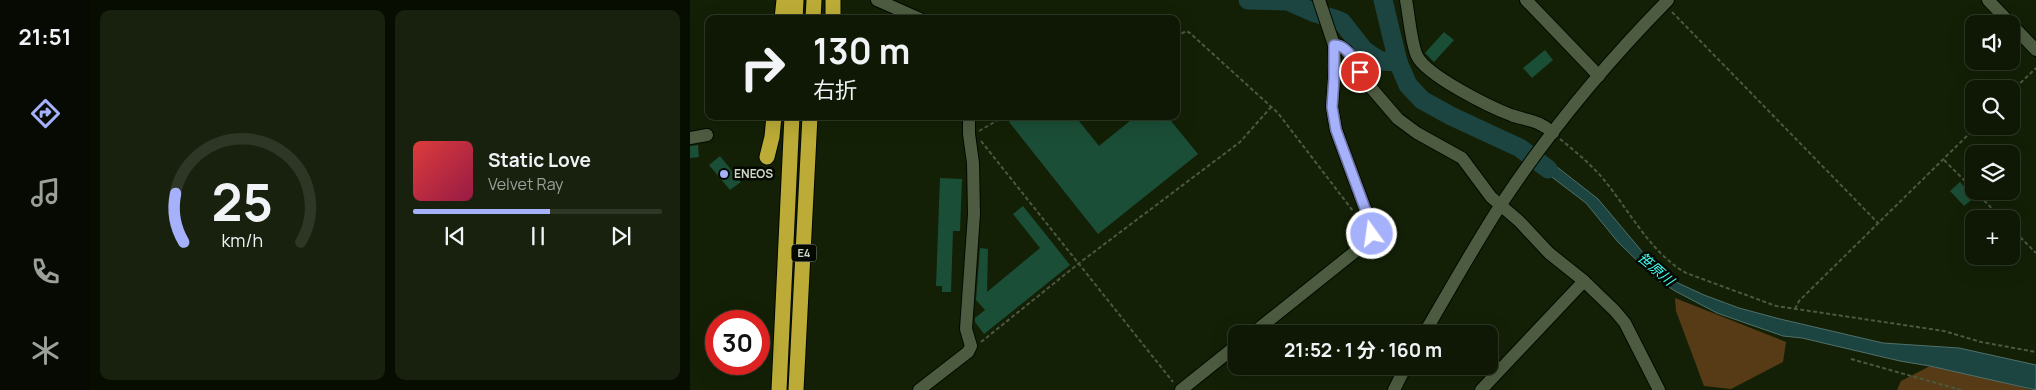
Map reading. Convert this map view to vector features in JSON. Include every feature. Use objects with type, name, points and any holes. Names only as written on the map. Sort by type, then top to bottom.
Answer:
[{"type":"highway","points":[[782,15],[784,0]]},
{"type":"highway","points":[[795,15],[796,0]]},
{"type":"highway","points":[[813,15],[814,0]]},
{"type":"highway","points":[[833,0],[833,15]]},
{"type":"highway","points":[[767,157],[772,138],[774,120]]},
{"type":"highway","name":"E4","points":[[779,390],[792,120]]},
{"type":"highway","name":"E4","points":[[796,390],[810,120]]},
{"type":"street","points":[[877,0],[911,15]]},
{"type":"street","points":[[1263,325],[1367,242],[1372,234],[1370,222],[1339,138],[1333,115],[1332,41],[1319,0]]},
{"type":"street","points":[[1406,0],[1415,51],[1430,70],[1443,81],[1510,114],[1544,125],[1553,133]]},
{"type":"street","points":[[1526,0],[1599,76]]},
{"type":"street","points":[[1988,0],[2036,50]]},
{"type":"street","points":[[1429,325],[1500,206],[1553,133],[1599,76],[1666,2]]},
{"type":"street","points":[[1332,41],[1346,50],[1367,83],[1398,120],[1462,158],[1491,197],[1519,221],[1549,253],[1584,281],[1625,323],[1659,390]]},
{"type":"street","points":[[919,390],[968,352],[971,343],[966,329],[974,214],[969,120]]},
{"type":"street","points":[[690,138],[707,136]]},
{"type":"street","points":[[1481,390],[1584,281]]},
{"type":"street","points":[[1177,386],[1228,351]]},
{"type":"street","points":[[1394,390],[1402,375]]},
{"type":"path","points":[[1666,2],[1878,223]]},
{"type":"path","points":[[1180,34],[1183,32],[1190,33],[1272,106],[1357,217],[1365,222],[1370,222]]},
{"type":"path","points":[[2020,83],[2036,68]]},
{"type":"path","points":[[971,343],[981,342],[1078,264],[1240,142],[1272,106]]},
{"type":"path","points":[[998,120],[971,133],[1177,386]]},
{"type":"path","points":[[1553,133],[1580,155],[1604,180],[1646,235],[1676,266],[1743,295],[1776,306],[1944,331],[1981,342],[2036,352]]},
{"type":"path","points":[[1795,309],[1800,301],[1968,135]]},
{"type":"path","points":[[1943,160],[1965,182]]},
{"type":"path","points":[[1983,200],[1993,210]]},
{"type":"path","points":[[2020,237],[2036,253]]},
{"type":"path","points":[[1852,359],[1961,390]]},
{"type":"shaded area","points":[[1675,298],[1786,342],[1783,362],[1731,389],[1704,386],[1676,311]]},
{"type":"shaded area","points":[[1930,366],[2031,390],[1897,390],[1901,381]]},
{"type":"water","points":[[1543,156],[1598,199],[1645,255],[1678,283],[1739,308],[1883,343],[1959,348],[2036,365],[2036,390],[1802,338],[1783,336],[1717,313],[1655,278],[1618,242],[1586,203],[1536,165]]},
{"type":"building","points":[[1444,32],[1454,40],[1434,62],[1425,53]]},
{"type":"building","points":[[1545,50],[1553,60],[1532,78],[1523,68]]},
{"type":"building","points":[[1011,120],[1078,120],[1099,146],[1131,120],[1170,120],[1198,154],[1098,234],[1009,122]]},
{"type":"building","points":[[698,145],[699,157],[690,158],[690,146]]},
{"type":"building","points":[[720,156],[741,182],[730,190],[709,165]]},
{"type":"building","points":[[940,178],[962,179],[960,231],[953,231],[951,292],[942,292],[942,286],[936,286]]},
{"type":"building","points":[[1960,182],[1965,188],[1965,200],[1972,200],[1964,206],[1950,191]]},
{"type":"building","points":[[1023,206],[1070,265],[984,334],[975,322],[975,318],[985,310],[976,300],[980,248],[988,249],[987,292],[1040,248],[1013,214]]},
{"type":"waterway","points":[[1248,0],[1288,1],[1315,13],[1335,19],[1342,22],[1364,50],[1374,57],[1381,61],[1398,62]]},
{"type":"waterway","name":"笹原川","points":[[1383,0],[1398,62],[1408,85],[1422,100],[1451,116],[1520,148],[1548,169]]},
{"type":"place","name":"ENEOS","points":[[724,174]]},
{"type":"route","points":[[1360,72],[1348,52],[1340,46],[1334,45],[1335,66],[1332,100],[1336,130],[1370,222],[1372,234]]}]
